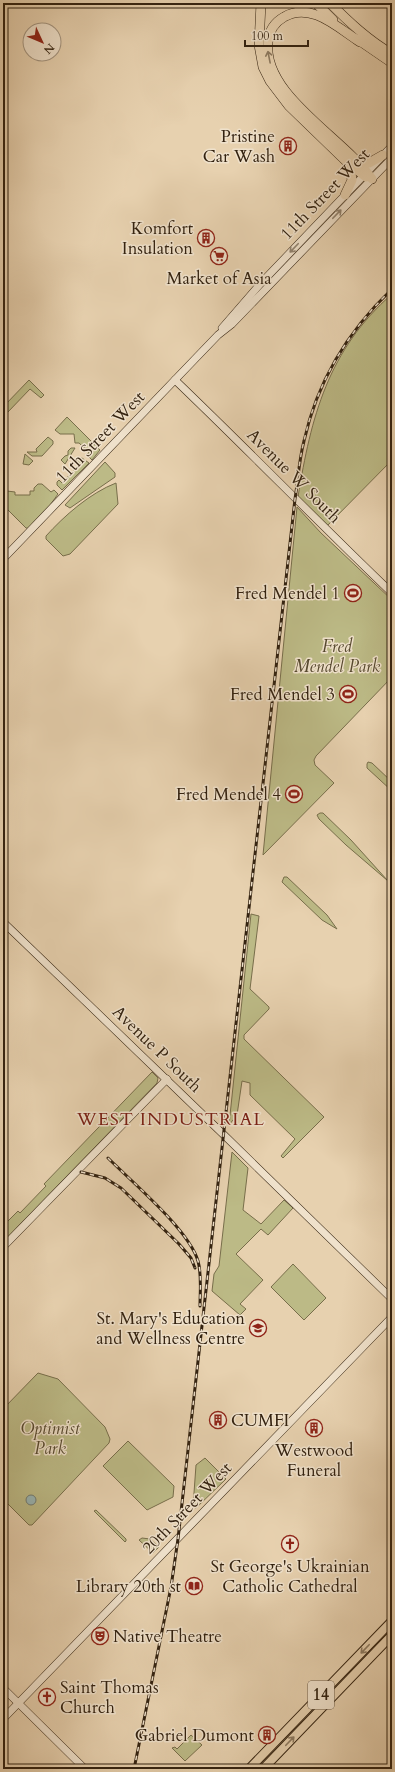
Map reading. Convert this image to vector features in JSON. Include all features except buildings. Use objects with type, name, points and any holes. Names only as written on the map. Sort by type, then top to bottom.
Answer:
[{"type":"highway","points":[[261,3],[259,45],[265,73],[282,97],[367,175]]},
{"type":"highway","points":[[316,3],[338,25],[360,42]]},
{"type":"highway","points":[[330,3],[355,28],[378,46],[392,54]]},
{"type":"highway","points":[[388,156],[368,163],[353,162],[281,85],[272,70],[268,48],[269,36],[275,24],[286,15],[302,12],[314,13],[392,63]]},
{"type":"highway","points":[[345,195],[352,180],[353,162]]},
{"type":"main road","name":"11th Street West","points":[[218,335],[227,321],[262,282],[345,195],[388,156],[392,146]]},
{"type":"main road","name":"11th Street West","points":[[3,559],[218,335],[232,324],[367,175]]},
{"type":"main road","name":"Avenue W South","points":[[175,380],[392,594]]},
{"type":"main road","name":"Avenue P South","points":[[3,922],[167,1079],[392,1299]]},
{"type":"main road","points":[[3,1247],[167,1079]]},
{"type":"main road","name":"20th Street West","points":[[3,1719],[392,1317]]},
{"type":"main road","name":"14","points":[[249,1769],[392,1621]]},
{"type":"main road","name":"14","points":[[263,1769],[392,1635]]},
{"type":"main road","points":[[3,1688],[85,1769]]},
{"type":"green space","points":[[392,294],[392,460],[327,526],[298,497],[309,439],[326,386],[338,362],[352,338],[370,316]]},
{"type":"green space","points":[[29,380],[44,395],[41,398],[30,389],[7,413],[4,406]]},
{"type":"green space","points":[[67,417],[100,450],[92,460],[87,455],[89,452],[79,443],[75,443],[74,434],[60,434],[55,430]]},
{"type":"green space","points":[[48,437],[53,441],[53,444],[42,456],[32,456],[27,452],[37,452],[36,449]]},
{"type":"green space","points":[[71,448],[75,448],[65,464],[61,460],[68,455],[68,451]]},
{"type":"green space","points":[[25,454],[33,461],[29,465],[23,464]]},
{"type":"green space","points":[[82,458],[89,463],[62,490],[57,485],[57,482],[59,480],[62,483],[78,466],[75,463],[78,459]]},
{"type":"green space","points":[[105,462],[115,473],[115,477],[70,508],[65,505]]},
{"type":"green space","points":[[5,470],[7,472],[7,491],[15,492],[15,495],[30,495],[30,491],[34,491],[34,488],[38,484],[42,484],[51,492],[54,490],[58,494],[33,529],[26,528],[3,505],[3,472]]},
{"type":"green space","points":[[116,483],[118,504],[70,554],[63,556],[46,539],[46,536],[87,499],[106,487]]},
{"type":"green space","name":"Fred Mendel Park","points":[[297,507],[321,533],[392,600],[392,677],[316,756],[314,760],[315,765],[334,783],[263,855]]},
{"type":"green space","points":[[368,762],[372,763],[392,782],[392,791],[367,768]]},
{"type":"green space","points":[[323,813],[351,840],[388,881],[346,845],[319,819],[317,815]]},
{"type":"green space","points":[[284,877],[287,877],[327,915],[337,929],[322,920],[282,882]]},
{"type":"green space","points":[[251,914],[259,916],[250,989],[269,1007],[269,1009],[244,1035],[244,1039],[324,1117],[283,1158],[281,1156],[295,1139],[250,1095],[250,1083],[242,1081],[237,1115],[229,1125]]},
{"type":"green space","points":[[152,1072],[158,1078],[157,1083],[3,1242],[3,1226],[18,1211],[20,1213],[46,1186],[44,1184]]},
{"type":"green space","points":[[232,1152],[248,1168],[243,1210],[261,1224],[284,1200],[293,1208],[268,1235],[261,1229],[236,1254],[263,1280],[240,1304],[246,1309],[240,1315],[212,1291],[214,1274],[219,1266]]},
{"type":"green space","points":[[293,1264],[326,1298],[304,1320],[271,1287]]},
{"type":"green space","name":"Optimist Park","points":[[38,1373],[58,1379],[105,1427],[110,1439],[109,1443],[32,1525],[29,1525],[3,1499],[3,1409]]},
{"type":"green space","points":[[128,1441],[174,1486],[173,1497],[147,1510],[103,1466]]},
{"type":"green space","points":[[205,1458],[226,1479],[196,1508],[193,1507],[196,1465]]},
{"type":"green space","points":[[96,1510],[126,1539],[125,1542],[94,1511]]},
{"type":"green space","points":[[142,1538],[150,1539],[159,1547],[153,1553],[139,1540]]},
{"type":"green space","points":[[191,1735],[202,1745],[185,1761],[172,1748],[175,1747],[177,1749]]},
{"type":"water","points":[[31,1495],[36,1500],[31,1505],[26,1500]]},
{"type":"railway","points":[[134,1769],[171,1587],[178,1539],[301,455],[317,398],[336,359],[362,322],[392,289]]},
{"type":"railway","points":[[108,1158],[159,1207],[184,1235],[193,1249],[198,1261],[200,1272],[200,1306]]},
{"type":"railway","points":[[81,1172],[105,1178],[121,1188],[179,1244],[191,1258],[195,1268]]},
{"type":"place","name":"Pristine Car Wash","points":[[288,146]]},
{"type":"place","name":"Komfort Insulation","points":[[206,238]]},
{"type":"place","name":"Market of Asia","points":[[219,256]]},
{"type":"place","name":"Fred Mendel 1","points":[[353,593]]},
{"type":"place","name":"Fred Mendel 3","points":[[348,694]]},
{"type":"place","name":"Fred Mendel 4","points":[[294,794]]},
{"type":"place","name":"St. Mary's Education and Wellness Centre","points":[[258,1328]]},
{"type":"place","name":"CUMFI","points":[[218,1420]]},
{"type":"place","name":"Westwood Funeral","points":[[314,1428]]},
{"type":"place","name":"St George's Ukrainian Catholic Cathedral","points":[[290,1544]]},
{"type":"place","name":"Library 20th st","points":[[194,1586]]},
{"type":"place","name":"Native Theatre","points":[[100,1636]]},
{"type":"place","name":"Saint Thomas Church","points":[[47,1697]]},
{"type":"place","name":"Gabriel Dumont","points":[[267,1735]]},
{"type":"district","name":"WEST INDUSTRIAL","points":[[171,1119]]}]
